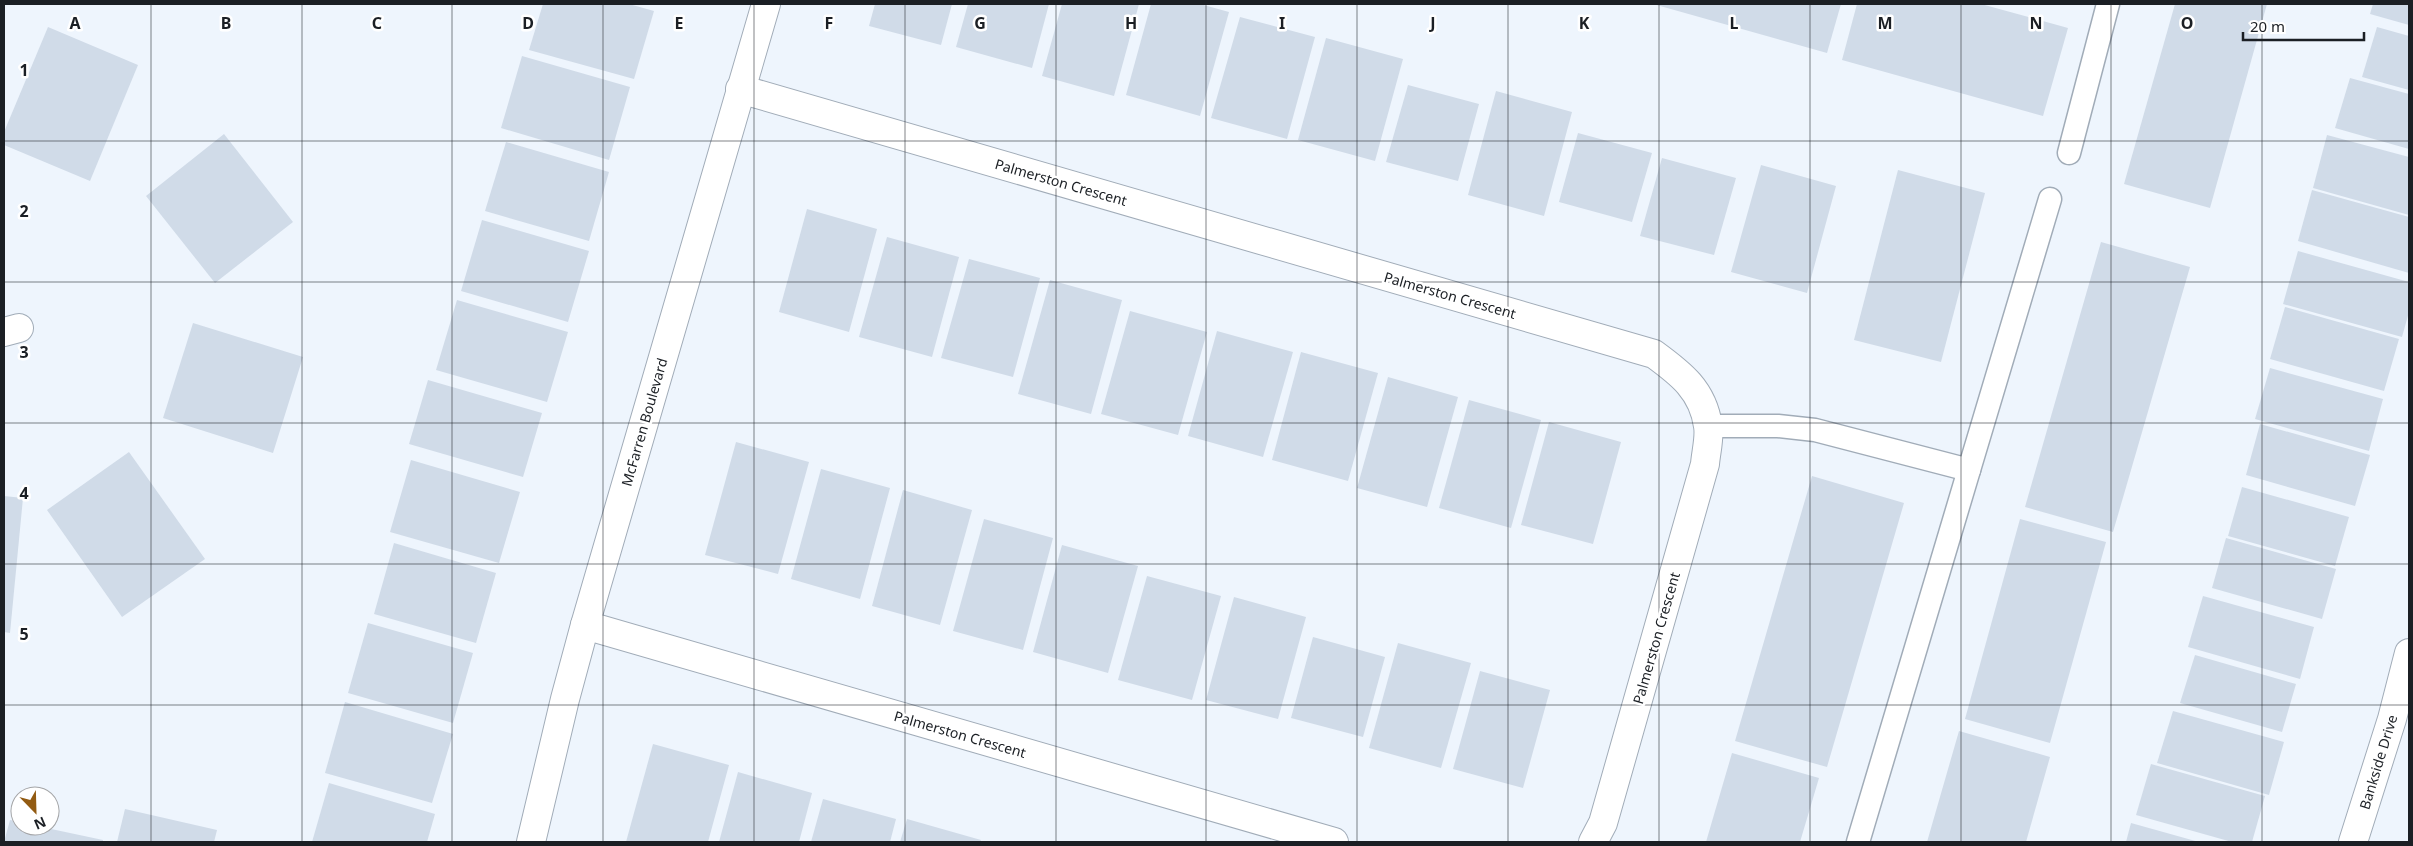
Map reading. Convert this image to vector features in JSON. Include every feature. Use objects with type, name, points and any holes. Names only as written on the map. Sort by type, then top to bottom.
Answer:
[{"type":"street","name":"McFarren Boulevard","points":[[531,842],[565,699],[585,625],[766,4]]},
{"type":"street","name":"Palmerston Crescent","points":[[740,89],[1654,354],[1684,376],[1700,400],[1708,426],[1705,464],[1603,823],[1593,842]]},
{"type":"street","name":"Palmerston Crescent","points":[[585,625],[1334,842]]},
{"type":"street","name":"Bankside Drive","points":[[2353,842],[2401,721],[2409,653]]},
{"type":"lane","points":[[2069,153],[2108,4]]},
{"type":"lane","points":[[1858,842],[2050,199]]},
{"type":"lane","points":[[1708,426],[1778,426],[1815,430],[1969,470]]},
{"type":"building","points":[[543,4],[629,4],[654,11],[634,79],[529,50]]},
{"type":"building","points":[[875,4],[952,4],[941,45],[869,26]]},
{"type":"building","points":[[968,4],[1049,4],[1032,68],[956,47]]},
{"type":"building","points":[[1062,4],[1139,4],[1114,96],[1042,76]]},
{"type":"building","points":[[1151,4],[1200,4],[1229,12],[1200,116],[1126,95]]},
{"type":"building","points":[[1653,4],[1841,4],[1827,53]]},
{"type":"building","points":[[1857,4],[1981,4],[2068,28],[2043,116],[1842,60]]},
{"type":"building","points":[[2175,4],[2267,4],[2210,208],[2124,184]]},
{"type":"building","points":[[2373,4],[2409,4],[2409,25],[2370,14]]},
{"type":"building","points":[[1240,17],[1315,37],[1287,139],[1211,118]]},
{"type":"building","points":[[48,27],[138,65],[90,181],[4,145],[4,132]]},
{"type":"building","points":[[2377,27],[2409,36],[2409,90],[2362,77]]},
{"type":"building","points":[[1326,38],[1403,59],[1375,161],[1298,140]]},
{"type":"building","points":[[522,56],[630,87],[609,160],[501,128]]},
{"type":"building","points":[[2350,78],[2409,94],[2409,149],[2335,128]]},
{"type":"building","points":[[1408,85],[1479,104],[1458,181],[1386,162]]},
{"type":"building","points":[[1496,91],[1572,112],[1544,216],[1468,195]]},
{"type":"building","points":[[1578,133],[1652,153],[1632,222],[1559,202]]},
{"type":"building","points":[[224,134],[293,222],[215,283],[146,196]]},
{"type":"building","points":[[2327,135],[2409,157],[2409,215],[2313,188]]},
{"type":"building","points":[[506,142],[609,172],[589,241],[485,211]]},
{"type":"building","points":[[1662,158],[1736,178],[1714,255],[1640,236]]},
{"type":"building","points":[[1761,165],[1836,186],[1807,293],[1731,272]]},
{"type":"building","points":[[1898,170],[1985,193],[1941,362],[1854,340]]},
{"type":"building","points":[[2312,190],[2409,217],[2409,273],[2298,241]]},
{"type":"building","points":[[807,209],[877,229],[849,332],[779,312]]},
{"type":"building","points":[[482,220],[589,251],[568,322],[461,291]]},
{"type":"building","points":[[887,237],[959,257],[932,357],[859,337]]},
{"type":"building","points":[[2101,242],[2190,267],[2113,532],[2025,507]]},
{"type":"building","points":[[2298,251],[2409,282],[2409,312],[2402,337],[2283,304]]},
{"type":"building","points":[[969,259],[1040,278],[1013,377],[941,358]]},
{"type":"building","points":[[1050,280],[1122,300],[1091,414],[1018,394]]},
{"type":"building","points":[[457,300],[568,332],[547,402],[436,370]]},
{"type":"building","points":[[2285,307],[2399,339],[2384,391],[2270,359]]},
{"type":"building","points":[[1130,311],[1207,332],[1178,435],[1101,414]]},
{"type":"building","points":[[193,323],[303,357],[273,453],[163,418]]},
{"type":"building","points":[[1217,331],[1293,352],[1263,457],[1188,436]]},
{"type":"building","points":[[1301,352],[1378,373],[1348,481],[1272,460]]},
{"type":"building","points":[[2270,368],[2383,399],[2369,451],[2255,419]]},
{"type":"building","points":[[1388,377],[1458,397],[1427,507],[1357,488]]},
{"type":"building","points":[[428,380],[542,413],[523,477],[409,444]]},
{"type":"building","points":[[1469,400],[1541,420],[1511,528],[1439,508]]},
{"type":"building","points":[[1549,422],[1621,442],[1593,544],[1521,525]]},
{"type":"building","points":[[2260,424],[2370,455],[2355,506],[2246,475]]},
{"type":"building","points":[[736,442],[809,462],[778,574],[705,555]]},
{"type":"building","points":[[129,452],[205,559],[122,617],[47,510]]},
{"type":"building","points":[[411,460],[520,492],[499,563],[390,532]]},
{"type":"building","points":[[821,469],[890,488],[860,599],[791,579]]},
{"type":"building","points":[[1812,476],[1904,503],[1827,767],[1735,741]]},
{"type":"building","points":[[2242,487],[2349,517],[2335,566],[2228,536]]},
{"type":"building","points":[[903,490],[972,510],[940,625],[872,606]]},
{"type":"building","points":[[4,496],[23,498],[10,633],[4,632]]},
{"type":"building","points":[[984,519],[1053,538],[1023,650],[953,631]]},
{"type":"building","points":[[2020,519],[2106,542],[2050,743],[1965,719]]},
{"type":"building","points":[[2226,538],[2336,569],[2322,619],[2212,588]]},
{"type":"building","points":[[394,543],[496,573],[476,643],[374,614]]},
{"type":"building","points":[[1062,545],[1138,566],[1108,673],[1033,652]]},
{"type":"building","points":[[1147,576],[1221,596],[1192,700],[1118,680]]},
{"type":"building","points":[[2203,596],[2314,627],[2300,679],[2188,647]]},
{"type":"building","points":[[1234,597],[1306,617],[1278,719],[1206,700]]},
{"type":"building","points":[[368,623],[473,653],[453,723],[348,693]]},
{"type":"building","points":[[1313,637],[1385,657],[1363,737],[1291,718]]},
{"type":"building","points":[[1398,643],[1471,663],[1441,768],[1369,748]]},
{"type":"building","points":[[2195,655],[2296,684],[2282,732],[2180,703]]},
{"type":"building","points":[[1480,671],[1550,690],[1523,788],[1453,769]]},
{"type":"building","points":[[345,702],[453,734],[432,803],[325,773]]},
{"type":"building","points":[[2173,711],[2284,742],[2269,795],[2157,763]]},
{"type":"building","points":[[1959,731],[2050,757],[2026,842],[1927,842]]},
{"type":"building","points":[[653,744],[729,765],[708,842],[626,842]]},
{"type":"building","points":[[1732,753],[1819,778],[1800,842],[1706,842]]},
{"type":"building","points":[[2151,764],[2265,796],[2252,842],[2232,842],[2136,815]]},
{"type":"building","points":[[738,772],[812,793],[799,842],[719,842]]},
{"type":"building","points":[[329,783],[435,814],[427,842],[312,842]]},
{"type":"building","points":[[823,799],[896,819],[890,842],[811,842]]},
{"type":"building","points":[[125,809],[217,830],[214,842],[117,842]]},
{"type":"building","points":[[907,819],[981,840],[980,842],[900,842]]},
{"type":"building","points":[[10,820],[10,836],[60,836],[60,831],[103,840],[103,842],[4,842]]},
{"type":"building","points":[[2131,823],[2199,842],[2126,842]]}]
